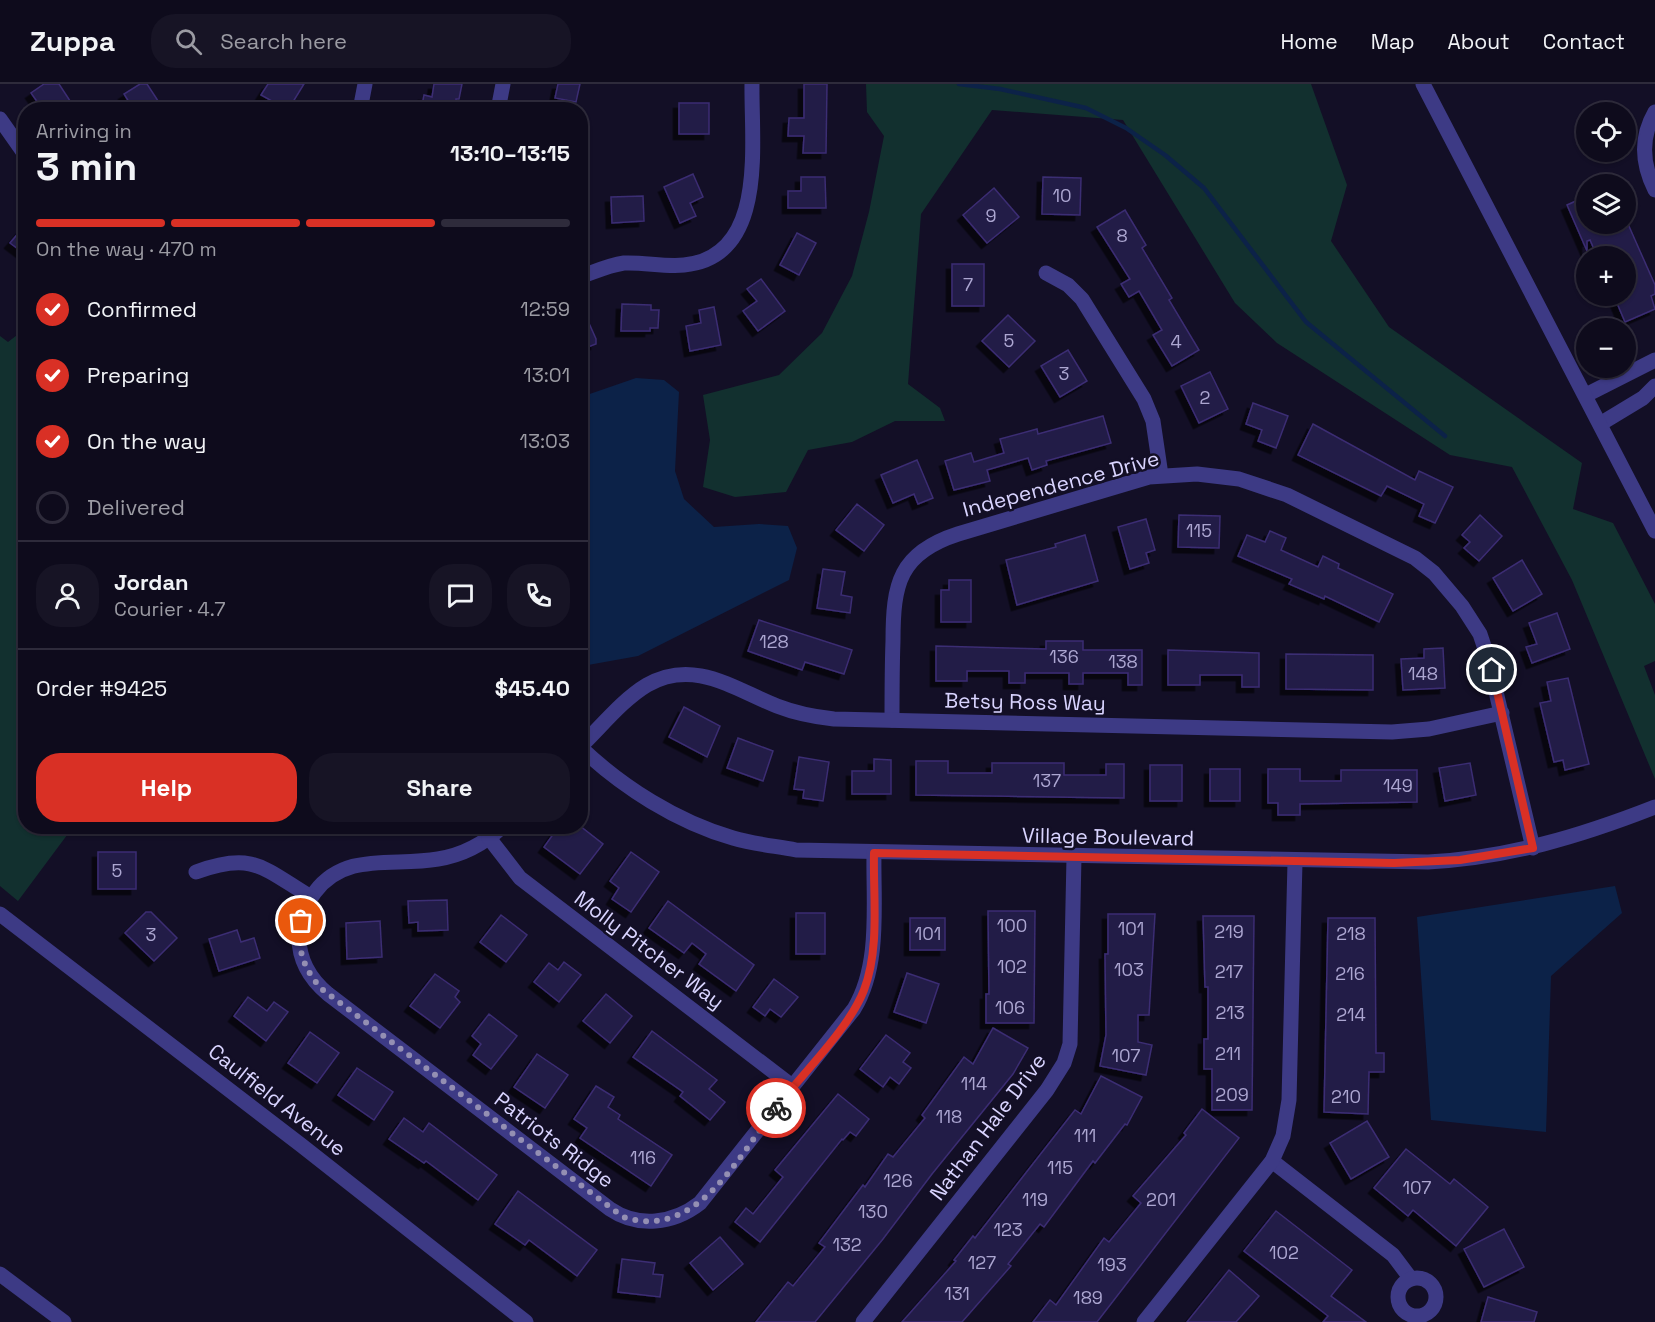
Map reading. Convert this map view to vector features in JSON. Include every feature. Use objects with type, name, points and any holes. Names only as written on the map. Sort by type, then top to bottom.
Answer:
[{"type":"street","points":[[362,102],[365,84]]},
{"type":"street","points":[[500,102],[503,84]]},
{"type":"street","points":[[588,275],[624,264],[695,264],[712,258],[728,243],[743,223],[749,200],[752,84]]},
{"type":"street","points":[[1423,84],[1529,293],[1586,395],[1655,531]]},
{"type":"street","points":[[1655,112],[1648,126],[1644,157],[1655,190]]},
{"type":"street","points":[[0,119],[18,145]]},
{"type":"street","points":[[1046,273],[1068,285],[1082,299],[1144,399],[1153,421],[1161,475]]},
{"type":"street","points":[[1586,395],[1655,360]]},
{"type":"street","points":[[1600,424],[1643,398],[1655,386]]},
{"type":"street","name":"Independence Drive","points":[[892,720],[895,593],[903,572],[921,552],[937,541],[958,534],[1161,475],[1218,476],[1271,488],[1415,558],[1443,583],[1480,634],[1502,713],[1533,848]]},
{"type":"street","name":"Betsy Ross Way","points":[[588,740],[640,690],[662,679],[691,674],[717,678],[776,705],[812,716],[834,719],[1392,732],[1429,729],[1502,713]]},
{"type":"street","name":"Village Boulevard","points":[[588,752],[645,797],[687,821],[732,838],[796,850],[1428,862],[1476,858],[1533,848],[1587,833],[1655,807]]},
{"type":"street","name":"Patriots Ridge","points":[[494,834],[461,853],[436,860],[366,862],[347,867],[323,882],[311,897],[301,921],[300,945],[306,966],[317,984],[623,1217],[659,1221],[673,1218],[693,1209],[716,1185],[792,1086],[845,1022],[865,987],[872,951],[874,853]]},
{"type":"street","name":"Molly Pitcher Way","points":[[489,838],[520,878],[792,1086]]},
{"type":"street","name":"Nathan Hale Drive","points":[[863,1322],[1047,1090],[1064,1063],[1071,1028],[1074,857]]},
{"type":"street","points":[[196,872],[228,861],[248,863],[267,870],[311,897]]},
{"type":"street","points":[[1144,1322],[1272,1161],[1283,1136],[1289,1100],[1295,861]]},
{"type":"street","name":"Caulfield Avenue","points":[[0,914],[288,1135],[526,1322]]},
{"type":"street","points":[[1272,1161],[1394,1255],[1411,1279]]},
{"type":"street","points":[[0,1274],[64,1322]]},
{"type":"green space","points":[[866,84],[1311,84],[1347,185],[1331,241],[1389,327],[1582,463],[1573,509],[1613,523],[1655,604],[1655,661],[1644,666],[1655,695],[1655,779],[1572,580],[1512,467],[1450,455],[1277,343],[1235,303],[1123,120],[992,110],[921,214],[908,384],[940,408],[945,421],[895,421],[852,442],[808,450],[786,492],[735,497],[703,487],[710,440],[703,395],[779,375],[822,333],[852,276],[869,212],[884,136],[867,112]]},
{"type":"green space","points":[[18,334],[18,834],[68,834],[18,901],[0,886],[0,336],[8,342]]},
{"type":"water","points":[[636,378],[664,380],[679,392],[675,471],[684,499],[714,527],[759,524],[788,526],[797,548],[789,580],[638,656],[588,665],[588,395]]},
{"type":"water","points":[[1615,886],[1622,913],[1551,976],[1546,1132],[1431,1120],[1417,917]]},
{"type":"building","points":[[44,84],[59,84],[71,102],[37,102],[31,93]]},
{"type":"building","points":[[140,84],[147,84],[159,102],[129,102],[124,94]]},
{"type":"building","points":[[268,84],[304,84],[293,102],[274,102],[261,95]]},
{"type":"building","points":[[434,84],[462,84],[459,99],[456,99],[456,102],[423,102],[424,95],[432,97]]},
{"type":"building","points":[[558,84],[580,84],[576,102],[555,98]]},
{"type":"building","points":[[804,84],[827,84],[826,153],[803,153],[804,136],[788,136],[789,118],[804,118]]},
{"type":"building","points":[[679,103],[709,103],[709,134],[679,134]]},
{"type":"building","points":[[693,174],[703,197],[690,203],[696,216],[680,223],[664,187]]},
{"type":"building","points":[[801,177],[825,177],[826,208],[788,208],[788,191],[801,191]]},
{"type":"building","points":[[1043,177],[1081,178],[1080,215],[1042,214]]},
{"type":"building","points":[[994,188],[1019,217],[987,243],[963,215]]},
{"type":"building","points":[[643,196],[644,221],[612,223],[611,197]]},
{"type":"building","points":[[1576,201],[1576,226],[1567,205]]},
{"type":"building","points":[[1125,210],[1146,245],[1142,248],[1172,298],[1169,300],[1199,350],[1172,366],[1153,335],[1162,330],[1139,291],[1129,297],[1121,284],[1130,279],[1097,227]]},
{"type":"building","points":[[797,233],[816,243],[799,275],[780,265]]},
{"type":"building","points":[[18,234],[18,249],[10,243]]},
{"type":"building","points":[[1580,234],[1632,234],[1655,285],[1655,294],[1651,296],[1655,309],[1634,318],[1623,318],[1618,306],[1636,306],[1636,246],[1593,246],[1590,240],[1585,246]]},
{"type":"building","points":[[952,264],[984,264],[984,306],[952,306]]},
{"type":"building","points":[[761,279],[785,311],[758,331],[743,311],[757,301],[747,289]]},
{"type":"building","points":[[622,304],[651,305],[651,310],[659,310],[658,328],[650,328],[650,331],[621,331]]},
{"type":"building","points":[[714,307],[721,345],[690,351],[686,326],[701,323],[699,310]]},
{"type":"building","points":[[1008,315],[1035,341],[1009,367],[982,341]]},
{"type":"building","points":[[588,321],[596,339],[596,344],[588,347]]},
{"type":"building","points":[[1068,350],[1087,381],[1060,397],[1041,366]]},
{"type":"building","points":[[1210,372],[1228,409],[1199,423],[1181,386]]},
{"type":"building","points":[[1253,403],[1288,416],[1276,448],[1258,441],[1262,430],[1246,424]]},
{"type":"building","points":[[1103,416],[1111,443],[1046,461],[1047,465],[1032,470],[1028,458],[987,470],[990,481],[954,490],[945,461],[971,453],[974,462],[1004,453],[1000,439],[1037,429],[1038,434]]},
{"type":"building","points":[[1313,424],[1415,480],[1419,471],[1453,487],[1435,523],[1419,516],[1424,504],[1387,486],[1381,496],[1298,455]]},
{"type":"building","points":[[917,460],[933,498],[918,504],[914,494],[893,503],[881,475]]},
{"type":"building","points":[[857,504],[884,525],[864,551],[836,530]]},
{"type":"building","points":[[1179,515],[1220,516],[1219,548],[1178,547]]},
{"type":"building","points":[[1480,515],[1502,536],[1479,561],[1464,548],[1470,542],[1462,535]]},
{"type":"building","points":[[1146,519],[1155,550],[1146,553],[1149,563],[1130,569],[1118,527]]},
{"type":"building","points":[[1270,531],[1286,538],[1281,550],[1318,567],[1323,556],[1339,564],[1338,568],[1393,594],[1379,622],[1325,596],[1324,599],[1289,584],[1292,579],[1238,556],[1247,535],[1265,542]]},
{"type":"building","points":[[1085,535],[1098,581],[1017,605],[1006,560],[1056,547],[1055,544]]},
{"type":"building","points":[[1522,560],[1542,594],[1513,611],[1493,578]]},
{"type":"building","points":[[823,569],[845,572],[841,595],[852,597],[850,613],[817,608]]},
{"type":"building","points":[[949,580],[971,580],[971,622],[941,622],[941,590],[949,590]]},
{"type":"building","points":[[1557,613],[1570,649],[1532,663],[1526,647],[1537,644],[1529,623]]},
{"type":"building","points":[[759,620],[852,650],[844,674],[805,662],[802,670],[748,651]]},
{"type":"building","points":[[1046,641],[1083,641],[1083,650],[1142,650],[1142,685],[1128,685],[1128,673],[1083,673],[1083,684],[1069,684],[1069,673],[1025,673],[1025,683],[1009,683],[1009,671],[967,671],[967,681],[936,681],[936,646],[1046,649]]},
{"type":"building","points":[[1443,648],[1445,688],[1403,690],[1401,659],[1424,658],[1424,649]]},
{"type":"building","points":[[1168,650],[1259,653],[1259,687],[1242,687],[1242,675],[1200,675],[1200,685],[1168,685]]},
{"type":"building","points":[[1286,654],[1373,655],[1373,690],[1286,689]]},
{"type":"building","points":[[1568,678],[1589,764],[1565,770],[1563,760],[1554,762],[1540,703],[1551,701],[1547,682]]},
{"type":"building","points":[[684,707],[720,726],[707,757],[669,737]]},
{"type":"building","points":[[738,738],[773,751],[763,781],[727,768]]},
{"type":"building","points":[[799,757],[829,762],[823,801],[803,798],[804,790],[794,789]]},
{"type":"building","points":[[874,759],[891,760],[891,794],[852,794],[852,771],[874,771]]},
{"type":"building","points":[[916,761],[948,761],[948,773],[992,773],[992,763],[1064,763],[1064,775],[1106,775],[1106,764],[1124,764],[1124,798],[916,795]]},
{"type":"building","points":[[1470,763],[1476,795],[1445,801],[1439,768]]},
{"type":"building","points":[[1150,765],[1182,765],[1182,801],[1150,801]]},
{"type":"building","points":[[1210,769],[1240,769],[1240,801],[1210,801]]},
{"type":"building","points":[[1268,769],[1300,769],[1300,781],[1341,781],[1341,770],[1417,770],[1417,802],[1300,804],[1300,815],[1278,815],[1278,803],[1268,803]]},
{"type":"building","points":[[588,832],[603,844],[580,874],[544,847],[553,834]]},
{"type":"building","points":[[98,852],[136,852],[136,889],[98,889]]},
{"type":"building","points":[[631,852],[659,872],[631,912],[612,899],[619,888],[610,881]]},
{"type":"building","points":[[447,900],[448,930],[418,931],[418,922],[409,923],[408,901]]},
{"type":"building","points":[[668,901],[754,965],[736,991],[699,964],[706,954],[692,943],[684,953],[649,928]]},
{"type":"building","points":[[988,911],[1035,911],[1034,1023],[986,1023],[986,994],[989,994]]},
{"type":"building","points":[[146,912],[151,912],[177,938],[154,961],[125,933]]},
{"type":"building","points":[[796,913],[825,913],[825,954],[796,954]]},
{"type":"building","points":[[1108,914],[1155,914],[1149,1015],[1138,1015],[1138,1042],[1152,1045],[1146,1075],[1100,1066],[1106,1035],[1105,954],[1108,954]]},
{"type":"building","points":[[501,915],[527,935],[506,962],[480,942]]},
{"type":"building","points":[[1203,916],[1254,916],[1252,1110],[1212,1110],[1212,1069],[1204,1069],[1204,1039],[1208,1039],[1208,987],[1205,987]]},
{"type":"building","points":[[910,918],[945,918],[945,950],[910,950]]},
{"type":"building","points":[[1328,918],[1375,918],[1376,1053],[1384,1053],[1384,1072],[1369,1072],[1368,1114],[1324,1112]]},
{"type":"building","points":[[380,921],[382,957],[347,959],[346,923]]},
{"type":"building","points":[[237,930],[241,942],[254,938],[260,958],[219,971],[209,939]]},
{"type":"building","points":[[564,962],[581,975],[559,1002],[534,982],[549,963],[558,970]]},
{"type":"building","points":[[907,973],[939,984],[926,1023],[894,1012]]},
{"type":"building","points":[[435,974],[459,991],[455,997],[460,1002],[440,1028],[410,1006]]},
{"type":"building","points":[[774,979],[798,997],[781,1017],[770,1009],[765,1016],[753,1007]]},
{"type":"building","points":[[606,994],[632,1016],[610,1043],[583,1021]]},
{"type":"building","points":[[248,997],[267,1011],[274,1002],[288,1012],[266,1041],[234,1016]]},
{"type":"building","points":[[489,1014],[517,1036],[491,1069],[473,1055],[481,1044],[472,1036]]},
{"type":"building","points":[[993,1028],[1028,1048],[1013,1074],[883,1239],[815,1322],[756,1322],[788,1282],[793,1286],[825,1247],[819,1243],[863,1185],[865,1187],[888,1154],[893,1157],[925,1118],[922,1115],[964,1057],[973,1064]]},
{"type":"building","points":[[652,1031],[717,1080],[709,1089],[725,1102],[710,1120],[680,1096],[683,1092],[633,1057]]},
{"type":"building","points":[[310,1032],[339,1053],[317,1083],[288,1063]]},
{"type":"building","points":[[886,1035],[910,1053],[903,1062],[911,1068],[899,1084],[890,1077],[883,1087],[860,1069]]},
{"type":"building","points":[[537,1054],[568,1075],[545,1108],[514,1087]]},
{"type":"building","points":[[357,1068],[393,1092],[374,1120],[338,1095]]},
{"type":"building","points":[[1101,1076],[1142,1097],[1127,1125],[1125,1124],[1095,1163],[1093,1161],[1044,1227],[1040,1224],[1008,1264],[1011,1266],[962,1322],[902,1322],[956,1261],[954,1260],[973,1236],[975,1238],[1075,1110],[1081,1114]]},
{"type":"building","points":[[596,1086],[614,1097],[608,1107],[620,1115],[618,1119],[672,1155],[651,1186],[580,1138],[587,1128],[574,1119]]},
{"type":"building","points":[[838,1094],[869,1119],[856,1136],[850,1132],[842,1139],[760,1242],[735,1222],[746,1208],[753,1214],[783,1177],[775,1170]]},
{"type":"building","points":[[1202,1109],[1239,1138],[1097,1322],[1033,1322],[1050,1300],[1056,1305],[1104,1238],[1109,1242],[1141,1203],[1133,1196],[1186,1135],[1184,1133]]},
{"type":"building","points":[[404,1118],[423,1132],[429,1123],[497,1175],[478,1200],[426,1161],[424,1163],[389,1139]]},
{"type":"building","points":[[1367,1121],[1389,1157],[1351,1179],[1330,1143]]},
{"type":"building","points":[[1406,1149],[1450,1184],[1454,1179],[1488,1207],[1456,1246],[1413,1210],[1408,1216],[1374,1188]]},
{"type":"building","points":[[518,1191],[597,1250],[577,1276],[529,1240],[525,1245],[495,1224]]},
{"type":"building","points":[[1276,1211],[1352,1270],[1331,1296],[1366,1322],[1323,1322],[1328,1316],[1244,1251]]},
{"type":"building","points":[[1504,1229],[1524,1267],[1484,1287],[1464,1249]]},
{"type":"building","points":[[720,1237],[743,1264],[713,1290],[690,1263]]},
{"type":"building","points":[[622,1259],[655,1263],[653,1274],[663,1275],[660,1297],[618,1292]]},
{"type":"building","points":[[1229,1270],[1259,1296],[1236,1322],[1187,1322]]},
{"type":"building","points":[[1488,1297],[1537,1312],[1534,1322],[1481,1322]]},
{"type":"waterway","points":[[959,84],[1000,89],[1086,108],[1126,128],[1165,155],[1204,188],[1306,322],[1445,436]]},
{"type":"way so far","points":[[301,921],[299,938],[303,959],[309,973],[323,990],[616,1214],[623,1217],[651,1222],[680,1216],[693,1209],[716,1185],[776,1108]]},
{"type":"route","points":[[776,1108],[845,1022],[865,987],[872,951],[874,853],[1394,863],[1460,860],[1533,848],[1492,670]]}]
